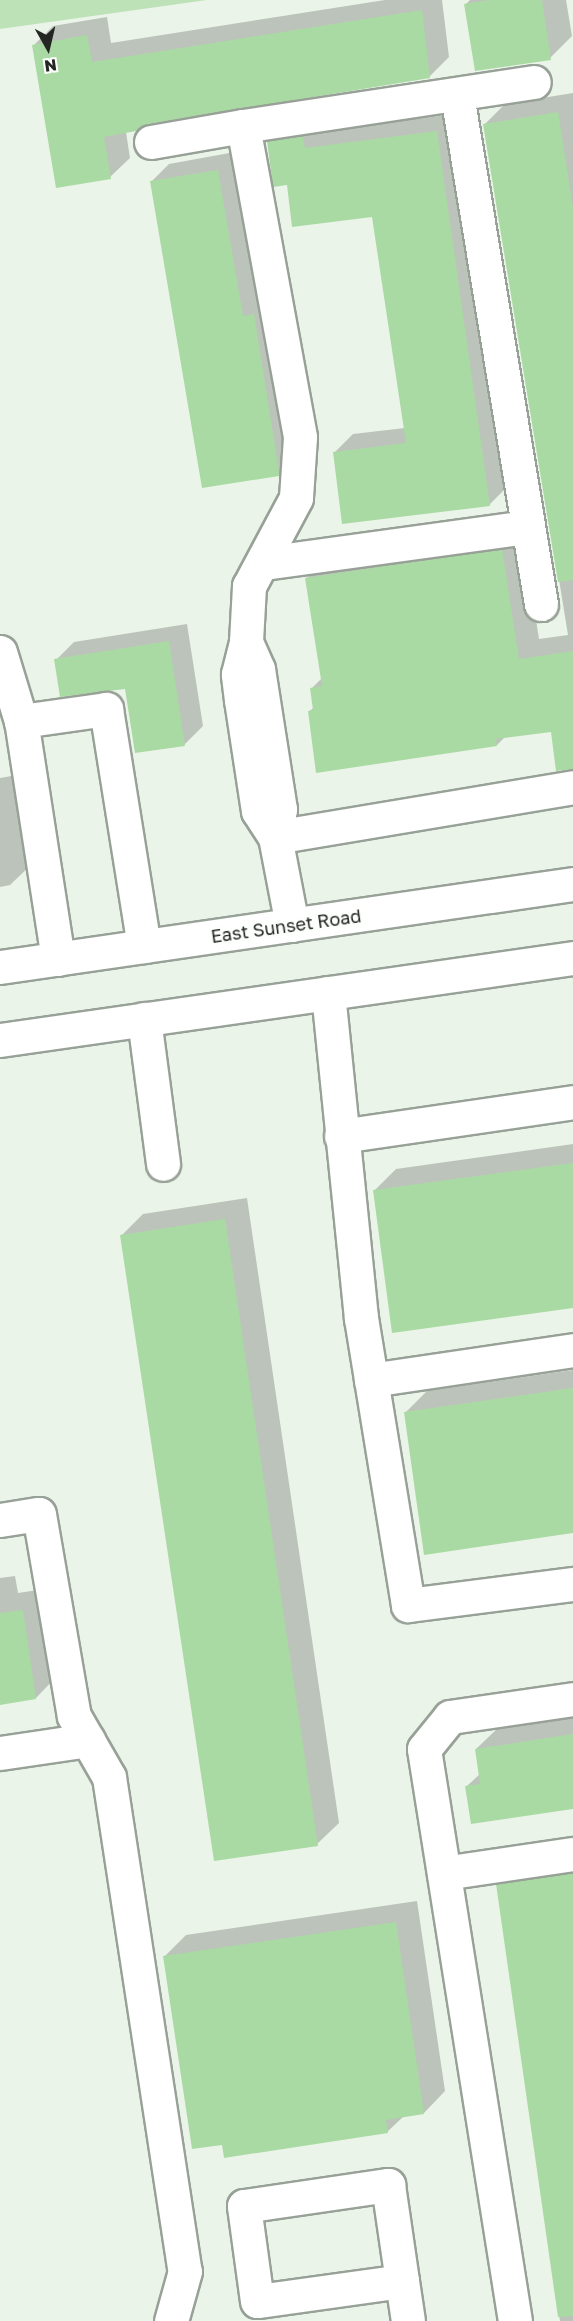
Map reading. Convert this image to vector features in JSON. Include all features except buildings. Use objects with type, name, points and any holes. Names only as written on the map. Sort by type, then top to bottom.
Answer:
[{"type":"main road","points":[[151,142],[534,82]]},
{"type":"main road","points":[[457,95],[541,604]]},
{"type":"main road","points":[[243,126],[300,437],[296,498],[264,563],[249,586],[246,642],[258,669],[256,724],[263,772],[280,809],[274,837],[292,925]]},
{"type":"main road","points":[[264,563],[528,527]]},
{"type":"main road","points":[[0,652],[21,721],[14,772],[58,959]]},
{"type":"main road","points":[[21,721],[106,709],[144,946]]},
{"type":"main road","points":[[274,837],[573,787]]},
{"type":"main road","name":"East Sunset Road","points":[[0,967],[573,884]]},
{"type":"main road","points":[[0,1040],[573,958]]},
{"type":"main road","points":[[328,993],[341,1136],[371,1380],[408,1605],[573,1584]]},
{"type":"main road","points":[[144,1019],[163,1164]]},
{"type":"main road","points":[[341,1136],[573,1102]]},
{"type":"main road","points":[[371,1380],[573,1350]]},
{"type":"main road","points":[[0,1520],[39,1514],[74,1716],[109,1777],[185,2271],[171,2321]]},
{"type":"main road","points":[[515,2321],[424,1749],[450,1717],[573,1700]]},
{"type":"main road","points":[[0,1753],[88,1740]]},
{"type":"main road","points":[[444,1873],[573,1854]]},
{"type":"main road","points":[[402,2281],[257,2301],[244,2206],[388,2185],[408,2321]]},
{"type":"green space","points":[[0,0],[207,0],[0,29]]}]
